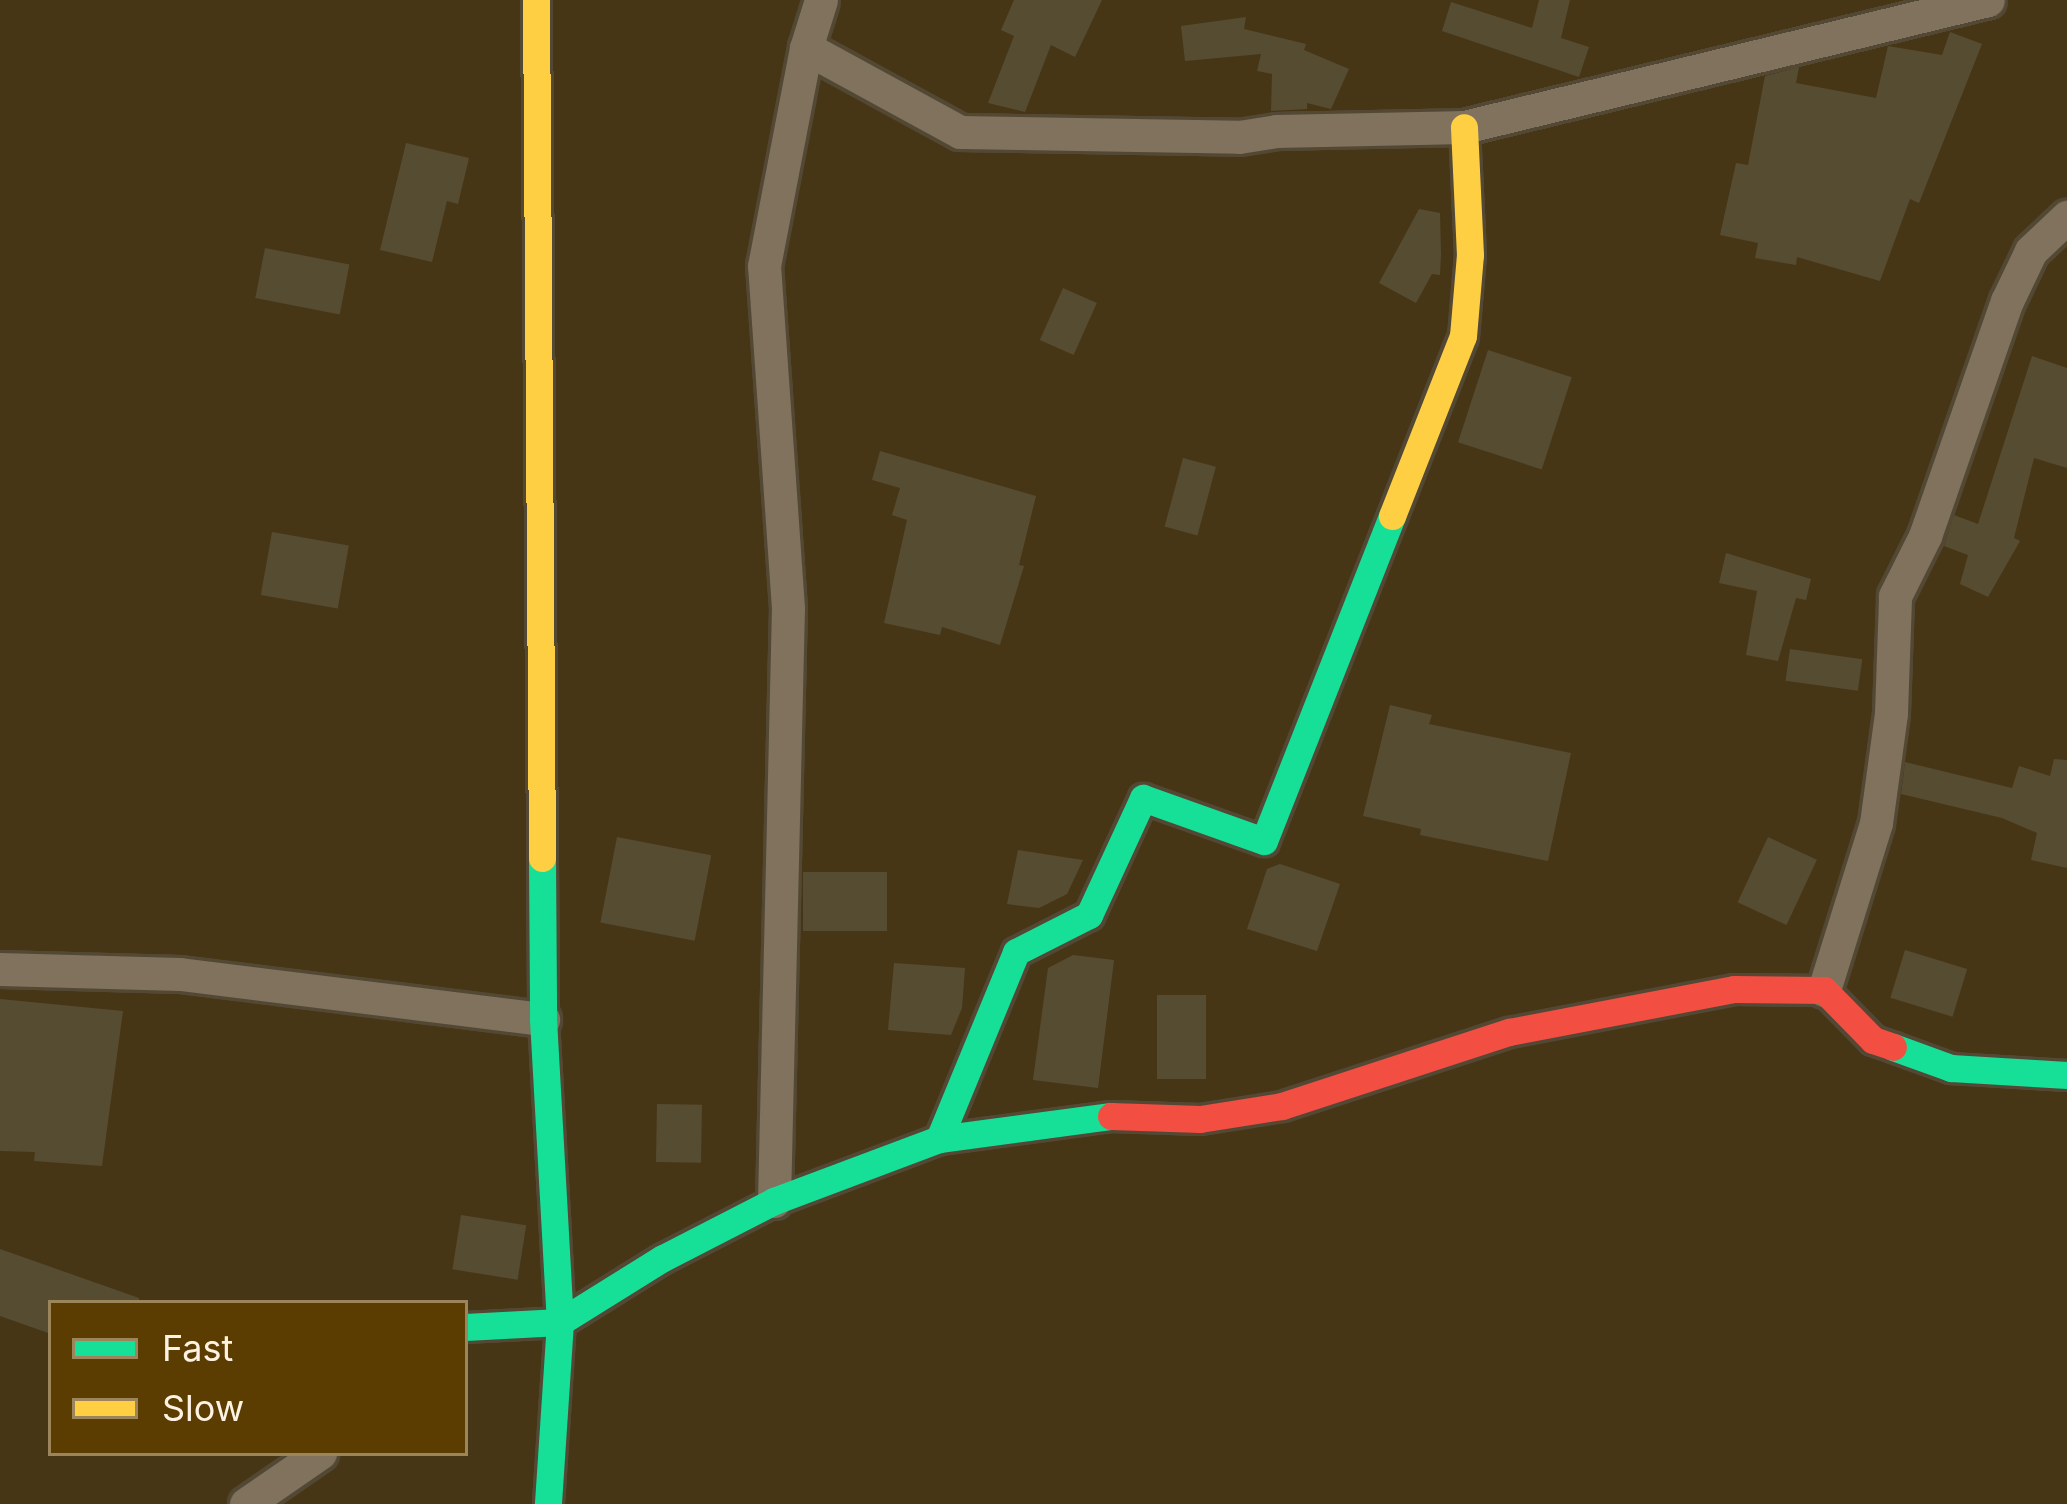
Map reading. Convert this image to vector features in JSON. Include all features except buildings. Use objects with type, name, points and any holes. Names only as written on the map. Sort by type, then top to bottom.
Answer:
[{"type":"street","points":[[536,0],[543,1019],[560,1322],[548,1504]]},
{"type":"street","points":[[774,1201],[788,608],[764,266],[806,49],[821,0]]},
{"type":"street","points":[[806,49],[960,132],[1239,137],[1276,130],[1464,127],[1988,0]]},
{"type":"street","points":[[939,1138],[1016,952],[1089,915],[1144,798],[1264,841],[1462,336],[1470,255],[1464,127]]},
{"type":"street","points":[[1824,990],[1876,824],[1891,713],[1895,596],[1925,536],[1969,396],[2007,301],[2031,251],[2067,217]]},
{"type":"street","points":[[0,969],[180,974],[543,1019]]},
{"type":"street","points":[[468,1328],[560,1322],[663,1258],[774,1201],[939,1138],[1103,1116],[1200,1119],[1282,1106],[1556,1022],[1734,989],[1824,990],[1873,1040],[1951,1068],[2067,1076]]},
{"type":"street","points":[[246,1504],[316,1456]]},
{"type":"traffic: fast","points":[[939,1139],[1016,952],[1089,915],[1143,798],[1264,841],[1392,516]]},
{"type":"traffic: fast","points":[[542,858],[543,1019],[560,1322],[548,1504]]},
{"type":"traffic: fast","points":[[1893,1047],[1951,1068],[2067,1075]]},
{"type":"traffic: fast","points":[[468,1327],[560,1322],[663,1258],[774,1201],[939,1139],[1111,1116]]},
{"type":"traffic: slow","points":[[536,0],[542,858]]},
{"type":"traffic: slow","points":[[1392,516],[1463,336],[1470,255],[1464,127]]},
{"type":"traffic: jam","points":[[1111,1116],[1200,1119],[1282,1106],[1509,1032],[1734,989],[1824,990],[1873,1040],[1893,1047]]}]
